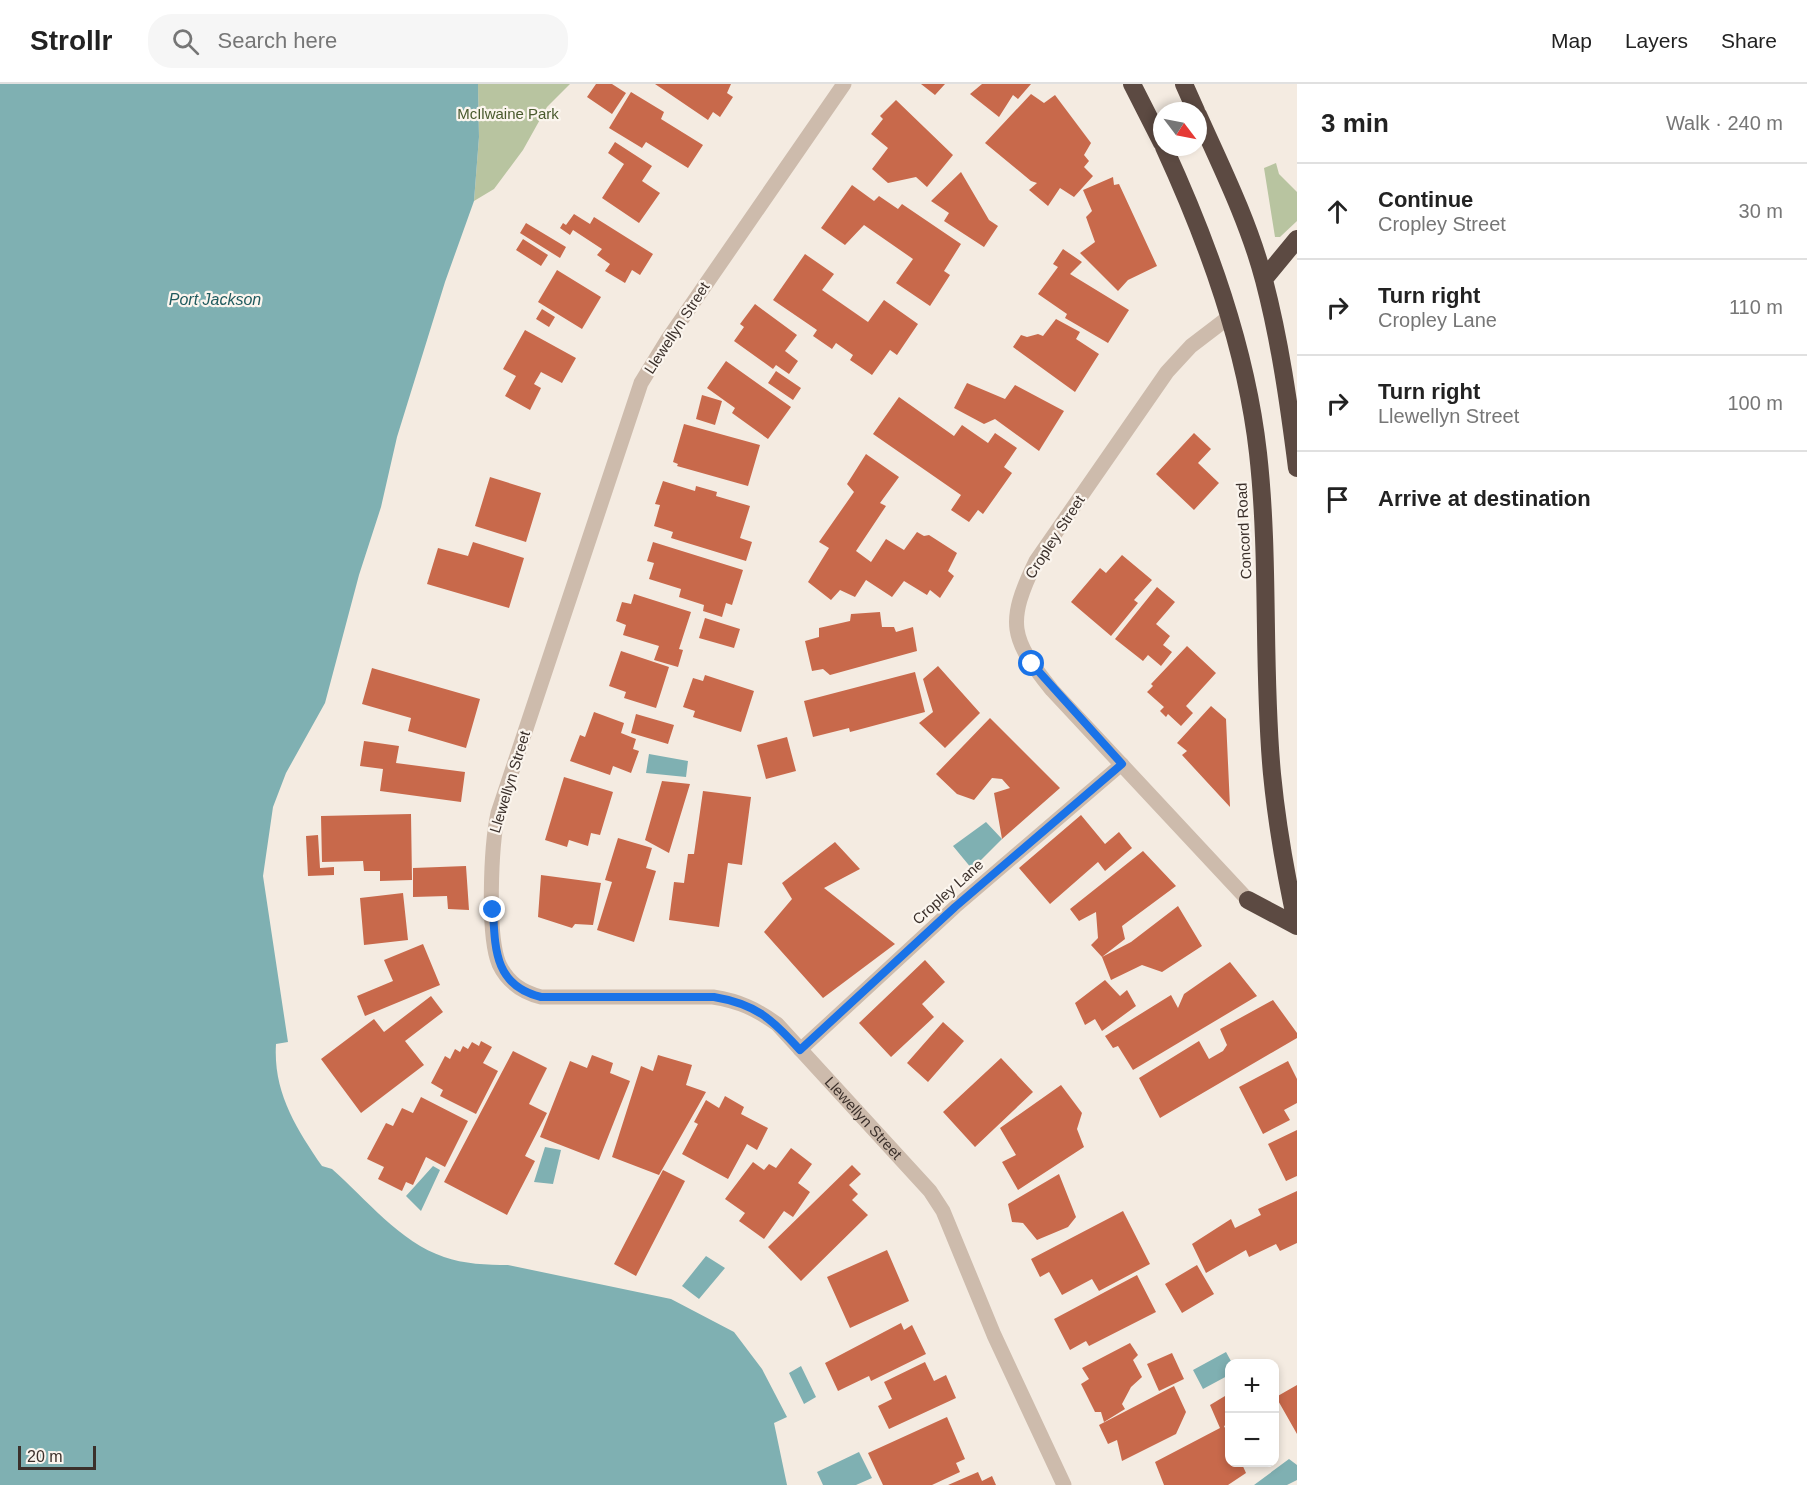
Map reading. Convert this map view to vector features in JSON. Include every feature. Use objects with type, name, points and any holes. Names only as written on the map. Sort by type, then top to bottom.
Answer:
[{"type":"highway","name":"Concord Road","points":[[1132,84],[1153,125]]},
{"type":"highway","points":[[1184,84],[1192,102]]},
{"type":"highway","points":[[1207,135],[1230,187],[1264,279],[1288,395],[1297,468]]},
{"type":"highway","name":"Concord Road","points":[[1168,156],[1190,203],[1229,317],[1249,401],[1258,452],[1272,773],[1284,869],[1297,926]]},
{"type":"highway","points":[[1264,279],[1297,238]]},
{"type":"highway","points":[[1248,900],[1297,926]]},
{"type":"street","name":"Llewellyn Street","points":[[844,84],[668,339],[641,383],[498,813],[491,844],[495,947],[499,963],[516,987],[541,997],[714,997],[738,1001],[758,1010],[777,1024],[930,1191],[944,1211],[994,1335],[1064,1485]]},
{"type":"street","name":"Cropley Street","points":[[1229,317],[1191,346],[1167,372],[1036,561],[1022,591],[1015,617],[1019,642],[1032,664],[1248,900]]},
{"type":"lane","name":"Cropley Lane","points":[[800,1050],[955,907],[1122,764]]},
{"type":"green space","name":"McIlwaine Park","points":[[478,84],[570,84],[547,107],[523,150],[494,189],[474,201],[479,137]]},
{"type":"green space","points":[[1276,163],[1279,174],[1297,192],[1297,221],[1280,237],[1275,237],[1264,168]]},
{"type":"water","name":"Port Jackson","points":[[0,84],[478,84],[479,137],[474,201],[445,282],[397,437],[381,507],[359,575],[325,703],[286,773],[273,807],[263,876],[288,1042],[276,1044],[278,1078],[282,1094],[295,1123],[322,1166],[332,1169],[384,1219],[428,1250],[459,1261],[508,1265],[671,1299],[734,1332],[762,1369],[787,1417],[774,1423],[787,1485],[0,1485]]},
{"type":"water","points":[[649,754],[688,761],[686,777],[646,773]]},
{"type":"water","points":[[986,822],[1002,839],[972,869],[953,846]]},
{"type":"water","points":[[545,1147],[561,1150],[553,1184],[534,1182]]},
{"type":"water","points":[[433,1166],[440,1170],[421,1211],[406,1196]]},
{"type":"water","points":[[706,1256],[725,1268],[699,1299],[682,1286]]},
{"type":"water","points":[[1226,1352],[1230,1359],[1225,1359],[1225,1377],[1203,1389],[1193,1370]]},
{"type":"water","points":[[801,1366],[816,1397],[804,1404],[789,1373]]},
{"type":"water","points":[[859,1452],[872,1478],[856,1485],[823,1485],[817,1472]]},
{"type":"water","points":[[1289,1459],[1297,1465],[1297,1480],[1287,1485],[1254,1485],[1279,1467]]},
{"type":"building","points":[[596,84],[612,84],[626,93],[612,114],[587,97]]},
{"type":"building","points":[[655,84],[731,84],[727,93],[733,97],[720,117],[713,112],[708,120]]},
{"type":"building","points":[[921,84],[945,84],[935,95]]},
{"type":"building","points":[[982,84],[1031,84],[1018,99],[1013,95],[999,117],[970,94]]},
{"type":"building","points":[[631,92],[664,112],[661,119],[703,145],[688,168],[646,142],[642,148],[609,128]]},
{"type":"building","points":[[1031,94],[1044,103],[1055,95],[1091,143],[1084,155],[1089,161],[1084,167],[1093,176],[1074,197],[1060,188],[1048,206],[1029,190],[1037,183],[1031,181],[985,143]]},
{"type":"building","points":[[896,100],[953,155],[927,187],[916,177],[888,183],[872,169],[888,148],[871,134],[883,119],[880,116]]},
{"type":"building","points":[[615,142],[652,166],[642,181],[660,193],[639,223],[602,198],[624,164],[608,153]]},
{"type":"building","points":[[961,172],[989,220],[998,226],[984,247],[944,221],[949,213],[931,201]]},
{"type":"building","points":[[1113,177],[1114,185],[1119,184],[1157,266],[1128,280],[1118,291],[1080,253],[1095,242],[1086,217],[1092,211],[1083,190]]},
{"type":"building","points":[[852,185],[874,201],[879,196],[898,209],[902,204],[961,244],[944,271],[950,275],[930,306],[896,283],[913,259],[864,225],[845,245],[821,228]]},
{"type":"building","points":[[574,214],[590,224],[594,217],[653,254],[640,275],[632,270],[625,283],[605,271],[610,264],[597,255],[602,249],[573,230],[570,235],[560,228],[563,223],[566,225]]},
{"type":"building","points":[[526,223],[566,247],[560,258],[520,233]]},
{"type":"building","points":[[523,239],[548,255],[541,266],[516,250]]},
{"type":"building","points":[[1063,249],[1082,262],[1070,274],[1129,310],[1108,343],[1065,318],[1067,314],[1038,294],[1058,267],[1053,264]]},
{"type":"building","points":[[805,254],[834,274],[822,290],[868,322],[884,300],[918,324],[897,355],[890,350],[872,375],[850,360],[853,355],[836,343],[832,349],[813,336],[817,330],[773,300]]},
{"type":"building","points":[[557,270],[601,297],[582,329],[538,302]]},
{"type":"building","points":[[755,304],[797,335],[785,351],[798,361],[789,374],[776,365],[773,369],[734,341],[744,327],[740,324]]},
{"type":"building","points":[[542,309],[555,317],[549,327],[536,319]]},
{"type":"building","points":[[1056,319],[1080,332],[1076,339],[1099,354],[1075,392],[1013,347],[1021,335],[1043,336]]},
{"type":"building","points":[[525,330],[576,358],[562,383],[541,372],[534,384],[541,388],[530,410],[505,396],[516,376],[503,369]]},
{"type":"building","points":[[726,361],[791,407],[768,439],[732,413],[735,408],[707,388]]},
{"type":"building","points":[[776,371],[801,388],[793,400],[768,383]]},
{"type":"building","points":[[967,383],[1005,399],[1015,385],[1064,411],[1039,451],[995,419],[984,424],[954,408]]},
{"type":"building","points":[[702,395],[722,401],[715,425],[696,419]]},
{"type":"building","points":[[899,397],[954,436],[962,425],[988,443],[995,433],[1017,448],[1004,467],[1012,473],[983,514],[978,510],[969,522],[951,510],[961,495],[873,434]]},
{"type":"building","points":[[684,424],[760,445],[748,486],[677,466],[678,464],[673,462]]},
{"type":"building","points":[[1194,433],[1211,449],[1198,463],[1219,483],[1194,510],[1156,474]]},
{"type":"building","points":[[866,454],[899,477],[880,503],[886,506],[856,551],[871,562],[886,539],[904,550],[917,532],[924,536],[929,535],[957,553],[948,571],[954,576],[940,598],[930,590],[927,595],[904,581],[892,597],[866,580],[855,597],[840,590],[831,600],[808,582],[829,548],[819,542],[854,492],[847,484]]},
{"type":"building","points":[[490,477],[541,493],[526,542],[475,526]]},
{"type":"building","points":[[663,481],[695,491],[696,486],[717,492],[716,496],[750,506],[740,538],[752,542],[746,561],[671,538],[673,532],[654,526],[660,505],[655,504]]},
{"type":"building","points":[[473,542],[524,558],[509,608],[427,584],[438,548],[468,556]]},
{"type":"building","points":[[653,542],[743,570],[732,605],[726,603],[722,617],[703,611],[704,605],[679,597],[681,589],[649,579],[654,563],[647,561]]},
{"type":"building","points":[[1122,555],[1152,580],[1134,600],[1138,603],[1111,636],[1071,602],[1100,568],[1106,573]]},
{"type":"building","points":[[1157,587],[1175,602],[1156,624],[1170,636],[1163,645],[1172,652],[1161,666],[1148,655],[1143,661],[1115,639]]},
{"type":"building","points":[[634,594],[691,612],[679,649],[683,650],[678,667],[654,660],[659,646],[623,635],[626,625],[616,621],[622,602],[631,604]]},
{"type":"building","points":[[880,612],[882,627],[894,627],[896,632],[913,627],[917,651],[830,675],[823,669],[812,671],[805,641],[819,637],[819,628],[850,621],[851,614]]},
{"type":"building","points":[[705,618],[740,629],[734,648],[699,638]]},
{"type":"building","points":[[1187,646],[1216,673],[1186,706],[1193,713],[1181,726],[1168,714],[1166,717],[1160,711],[1164,707],[1147,692],[1153,686],[1151,684]]},
{"type":"building","points":[[621,651],[669,667],[656,708],[624,698],[626,692],[609,686]]},
{"type":"building","points":[[938,666],[980,713],[945,748],[919,723],[933,712],[923,679]]},
{"type":"building","points":[[372,668],[480,699],[466,748],[408,731],[411,718],[362,704]]},
{"type":"building","points":[[915,672],[925,712],[850,732],[849,728],[813,737],[804,701]]},
{"type":"building","points":[[705,675],[754,691],[741,732],[693,717],[695,711],[683,707],[693,678],[703,681]]},
{"type":"building","points":[[1211,706],[1226,719],[1230,807],[1182,755],[1187,751],[1177,743]]},
{"type":"building","points":[[594,712],[624,723],[621,733],[636,739],[633,749],[639,751],[631,773],[613,766],[610,775],[570,761],[580,735],[585,737]]},
{"type":"building","points":[[636,714],[674,725],[668,744],[631,733]]},
{"type":"building","points":[[990,718],[1060,788],[1002,839],[994,793],[1010,788],[1002,779],[992,778],[974,800],[957,794],[936,774]]},
{"type":"building","points":[[787,737],[796,771],[766,779],[757,745]]},
{"type":"building","points":[[364,741],[399,746],[396,763],[465,772],[461,802],[380,791],[383,769],[360,766]]},
{"type":"building","points":[[564,777],[613,792],[600,835],[591,833],[588,846],[569,840],[567,847],[545,840]]},
{"type":"building","points":[[662,781],[690,784],[669,853],[645,840]]},
{"type":"building","points":[[703,791],[751,797],[742,865],[728,863],[719,927],[669,920],[674,882],[684,883],[688,854],[694,854]]},
{"type":"building","points":[[411,814],[412,880],[380,881],[380,871],[364,871],[363,861],[322,862],[321,816]]},
{"type":"building","points":[[1081,815],[1105,844],[1119,832],[1132,848],[1105,871],[1098,862],[1050,904],[1019,868]]},
{"type":"building","points":[[318,835],[320,868],[334,867],[334,875],[308,876],[306,836]]},
{"type":"building","points":[[618,838],[652,848],[646,868],[656,871],[634,942],[597,930],[612,882],[605,880]]},
{"type":"building","points":[[835,842],[860,869],[824,888],[895,944],[823,998],[764,932],[792,899],[782,883]]},
{"type":"building","points":[[1143,851],[1176,886],[1122,926],[1125,939],[1102,957],[1091,945],[1098,938],[1096,912],[1079,921],[1070,909]]},
{"type":"building","points":[[466,866],[469,910],[448,909],[447,896],[413,897],[413,868]]},
{"type":"building","points":[[541,875],[601,883],[593,925],[575,924],[572,928],[538,917]]},
{"type":"building","points":[[403,893],[408,940],[364,945],[360,898]]},
{"type":"building","points":[[1178,906],[1202,946],[1162,972],[1142,965],[1111,980],[1102,957],[1131,942]]},
{"type":"building","points":[[423,944],[440,985],[365,1016],[357,996],[393,981],[384,960]]},
{"type":"building","points":[[925,960],[945,982],[922,1004],[934,1017],[891,1057],[859,1023]]},
{"type":"building","points":[[1230,962],[1257,996],[1133,1070],[1118,1046],[1113,1048],[1105,1036],[1171,995],[1178,1008],[1184,994]]},
{"type":"building","points":[[1105,980],[1120,996],[1127,990],[1136,1006],[1102,1031],[1095,1019],[1085,1025],[1075,1003]]},
{"type":"building","points":[[431,996],[443,1012],[405,1041],[424,1065],[361,1113],[321,1059],[374,1019],[384,1032]]},
{"type":"building","points":[[1273,1000],[1297,1033],[1297,1038],[1160,1118],[1139,1078],[1199,1041],[1209,1059],[1223,1051],[1227,1045],[1220,1029]]},
{"type":"building","points":[[943,1022],[964,1041],[928,1082],[907,1063]]},
{"type":"building","points":[[481,1041],[492,1047],[483,1063],[498,1071],[476,1114],[440,1096],[443,1090],[431,1083],[445,1056],[450,1059],[455,1049],[460,1052],[463,1046],[468,1049],[472,1042],[479,1046]]},
{"type":"building","points":[[513,1051],[547,1068],[529,1104],[547,1113],[525,1156],[535,1161],[507,1215],[444,1182]]},
{"type":"building","points":[[592,1055],[613,1063],[610,1073],[630,1081],[599,1160],[540,1137],[570,1061],[587,1068]]},
{"type":"building","points":[[658,1055],[692,1065],[686,1085],[706,1092],[659,1175],[612,1157],[641,1066],[653,1071]]},
{"type":"building","points":[[1001,1058],[1033,1092],[975,1147],[943,1112]]},
{"type":"building","points":[[1288,1061],[1297,1079],[1297,1103],[1284,1110],[1290,1120],[1263,1134],[1239,1087]]},
{"type":"building","points":[[1061,1085],[1082,1113],[1077,1129],[1084,1147],[1018,1190],[1002,1162],[1016,1155],[1000,1128]]},
{"type":"building","points":[[725,1096],[744,1107],[741,1114],[768,1128],[757,1150],[747,1144],[728,1179],[682,1154],[698,1124],[694,1122],[706,1100],[719,1108]]},
{"type":"building","points":[[421,1097],[468,1121],[445,1167],[426,1157],[413,1185],[406,1182],[402,1191],[378,1179],[384,1167],[367,1159],[386,1123],[393,1126],[402,1108],[413,1113]]},
{"type":"building","points":[[1297,1130],[1297,1176],[1286,1181],[1268,1144]]},
{"type":"building","points":[[791,1148],[812,1164],[798,1183],[810,1192],[793,1217],[784,1211],[764,1239],[739,1221],[745,1213],[725,1199],[753,1162],[764,1170],[769,1164],[776,1168]]},
{"type":"building","points":[[852,1165],[861,1174],[849,1185],[858,1194],[852,1200],[868,1215],[801,1281],[768,1247]]},
{"type":"building","points":[[663,1170],[685,1181],[636,1276],[614,1264]]},
{"type":"building","points":[[1059,1174],[1076,1217],[1068,1227],[1037,1240],[1023,1223],[1012,1222],[1008,1204]]},
{"type":"building","points":[[1297,1191],[1297,1243],[1280,1251],[1276,1244],[1249,1257],[1246,1250],[1206,1273],[1192,1244],[1231,1219],[1235,1228],[1261,1215],[1258,1209]]},
{"type":"building","points":[[1123,1211],[1150,1264],[1099,1291],[1092,1279],[1062,1295],[1049,1272],[1040,1277],[1031,1259]]},
{"type":"building","points":[[887,1250],[909,1301],[850,1328],[827,1277]]},
{"type":"building","points":[[1197,1265],[1214,1294],[1182,1313],[1165,1284]]},
{"type":"building","points":[[1137,1275],[1156,1312],[1089,1346],[1086,1341],[1070,1350],[1054,1319]]},
{"type":"building","points":[[901,1323],[904,1330],[912,1325],[926,1354],[871,1381],[869,1376],[838,1391],[825,1363]]},
{"type":"building","points":[[1130,1343],[1138,1355],[1133,1360],[1142,1377],[1131,1387],[1122,1404],[1125,1409],[1104,1422],[1101,1412],[1095,1412],[1081,1384],[1089,1379],[1082,1368]]},
{"type":"building","points":[[1172,1353],[1184,1379],[1159,1391],[1147,1364]]},
{"type":"building","points":[[925,1362],[934,1381],[946,1375],[956,1398],[889,1429],[878,1406],[892,1399],[884,1382]]},
{"type":"building","points":[[1297,1385],[1297,1434],[1279,1402],[1279,1395]]},
{"type":"building","points":[[1174,1386],[1186,1412],[1176,1434],[1122,1461],[1117,1440],[1108,1444],[1099,1425]]},
{"type":"building","points":[[1225,1396],[1225,1467],[1243,1467],[1246,1473],[1228,1485],[1164,1485],[1155,1462],[1220,1428],[1210,1405]]},
{"type":"building","points":[[947,1417],[965,1459],[956,1463],[960,1472],[932,1485],[883,1485],[868,1453]]},
{"type":"building","points":[[978,1472],[982,1481],[992,1476],[996,1485],[948,1485]]},
{"type":"route","points":[[493,910],[495,947],[499,963],[516,987],[528,994],[541,997],[714,997],[738,1001],[758,1010],[777,1024],[800,1050],[955,907],[1122,764],[1052,690],[1032,664]]}]
